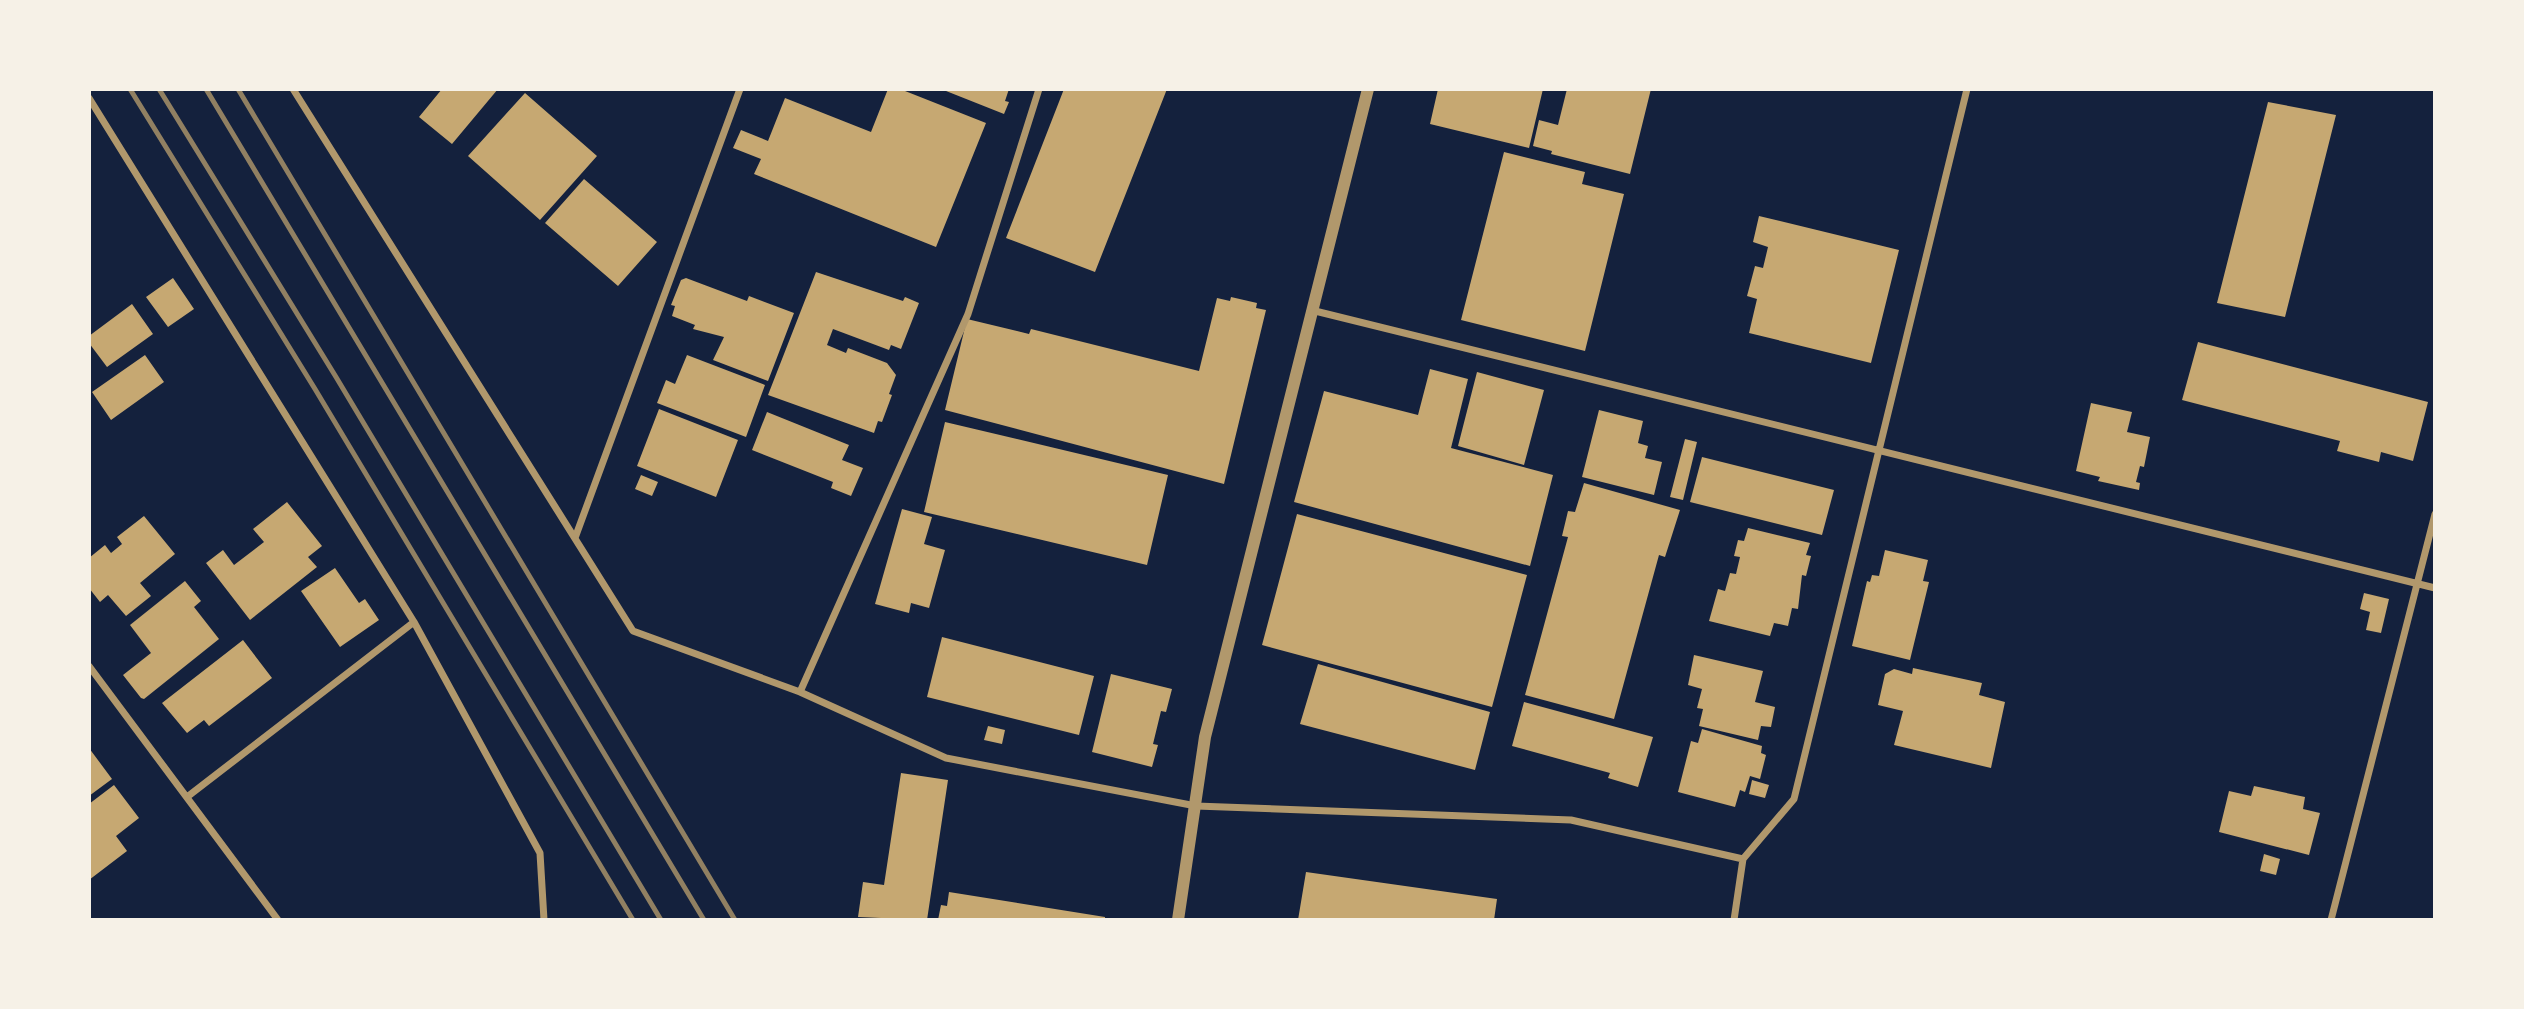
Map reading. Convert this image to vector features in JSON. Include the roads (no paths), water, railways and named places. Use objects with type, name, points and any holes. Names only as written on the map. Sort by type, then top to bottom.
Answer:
[{"type":"street","points":[[293,89],[634,631],[800,692],[946,758],[1196,806],[1571,820],[1743,859]]},
{"type":"street","points":[[575,538],[740,89]]},
{"type":"street","points":[[800,692],[968,314],[1039,89]]},
{"type":"street","points":[[1178,920],[1205,737],[1310,310],[1368,89]]},
{"type":"street","points":[[1734,920],[1743,859],[1794,799],[1967,89]]},
{"type":"street","points":[[89,98],[414,622],[540,853],[544,920]]},
{"type":"street","points":[[1310,310],[2435,589]]},
{"type":"street","points":[[2331,920],[2435,514]]},
{"type":"street","points":[[187,797],[414,622]]},
{"type":"street","points":[[89,666],[278,920]]},
{"type":"railway","points":[[130,89],[315,389],[633,920]]},
{"type":"railway","points":[[159,89],[336,377],[661,920]]},
{"type":"railway","points":[[206,89],[704,920]]},
{"type":"railway","points":[[238,89],[735,920]]}]
